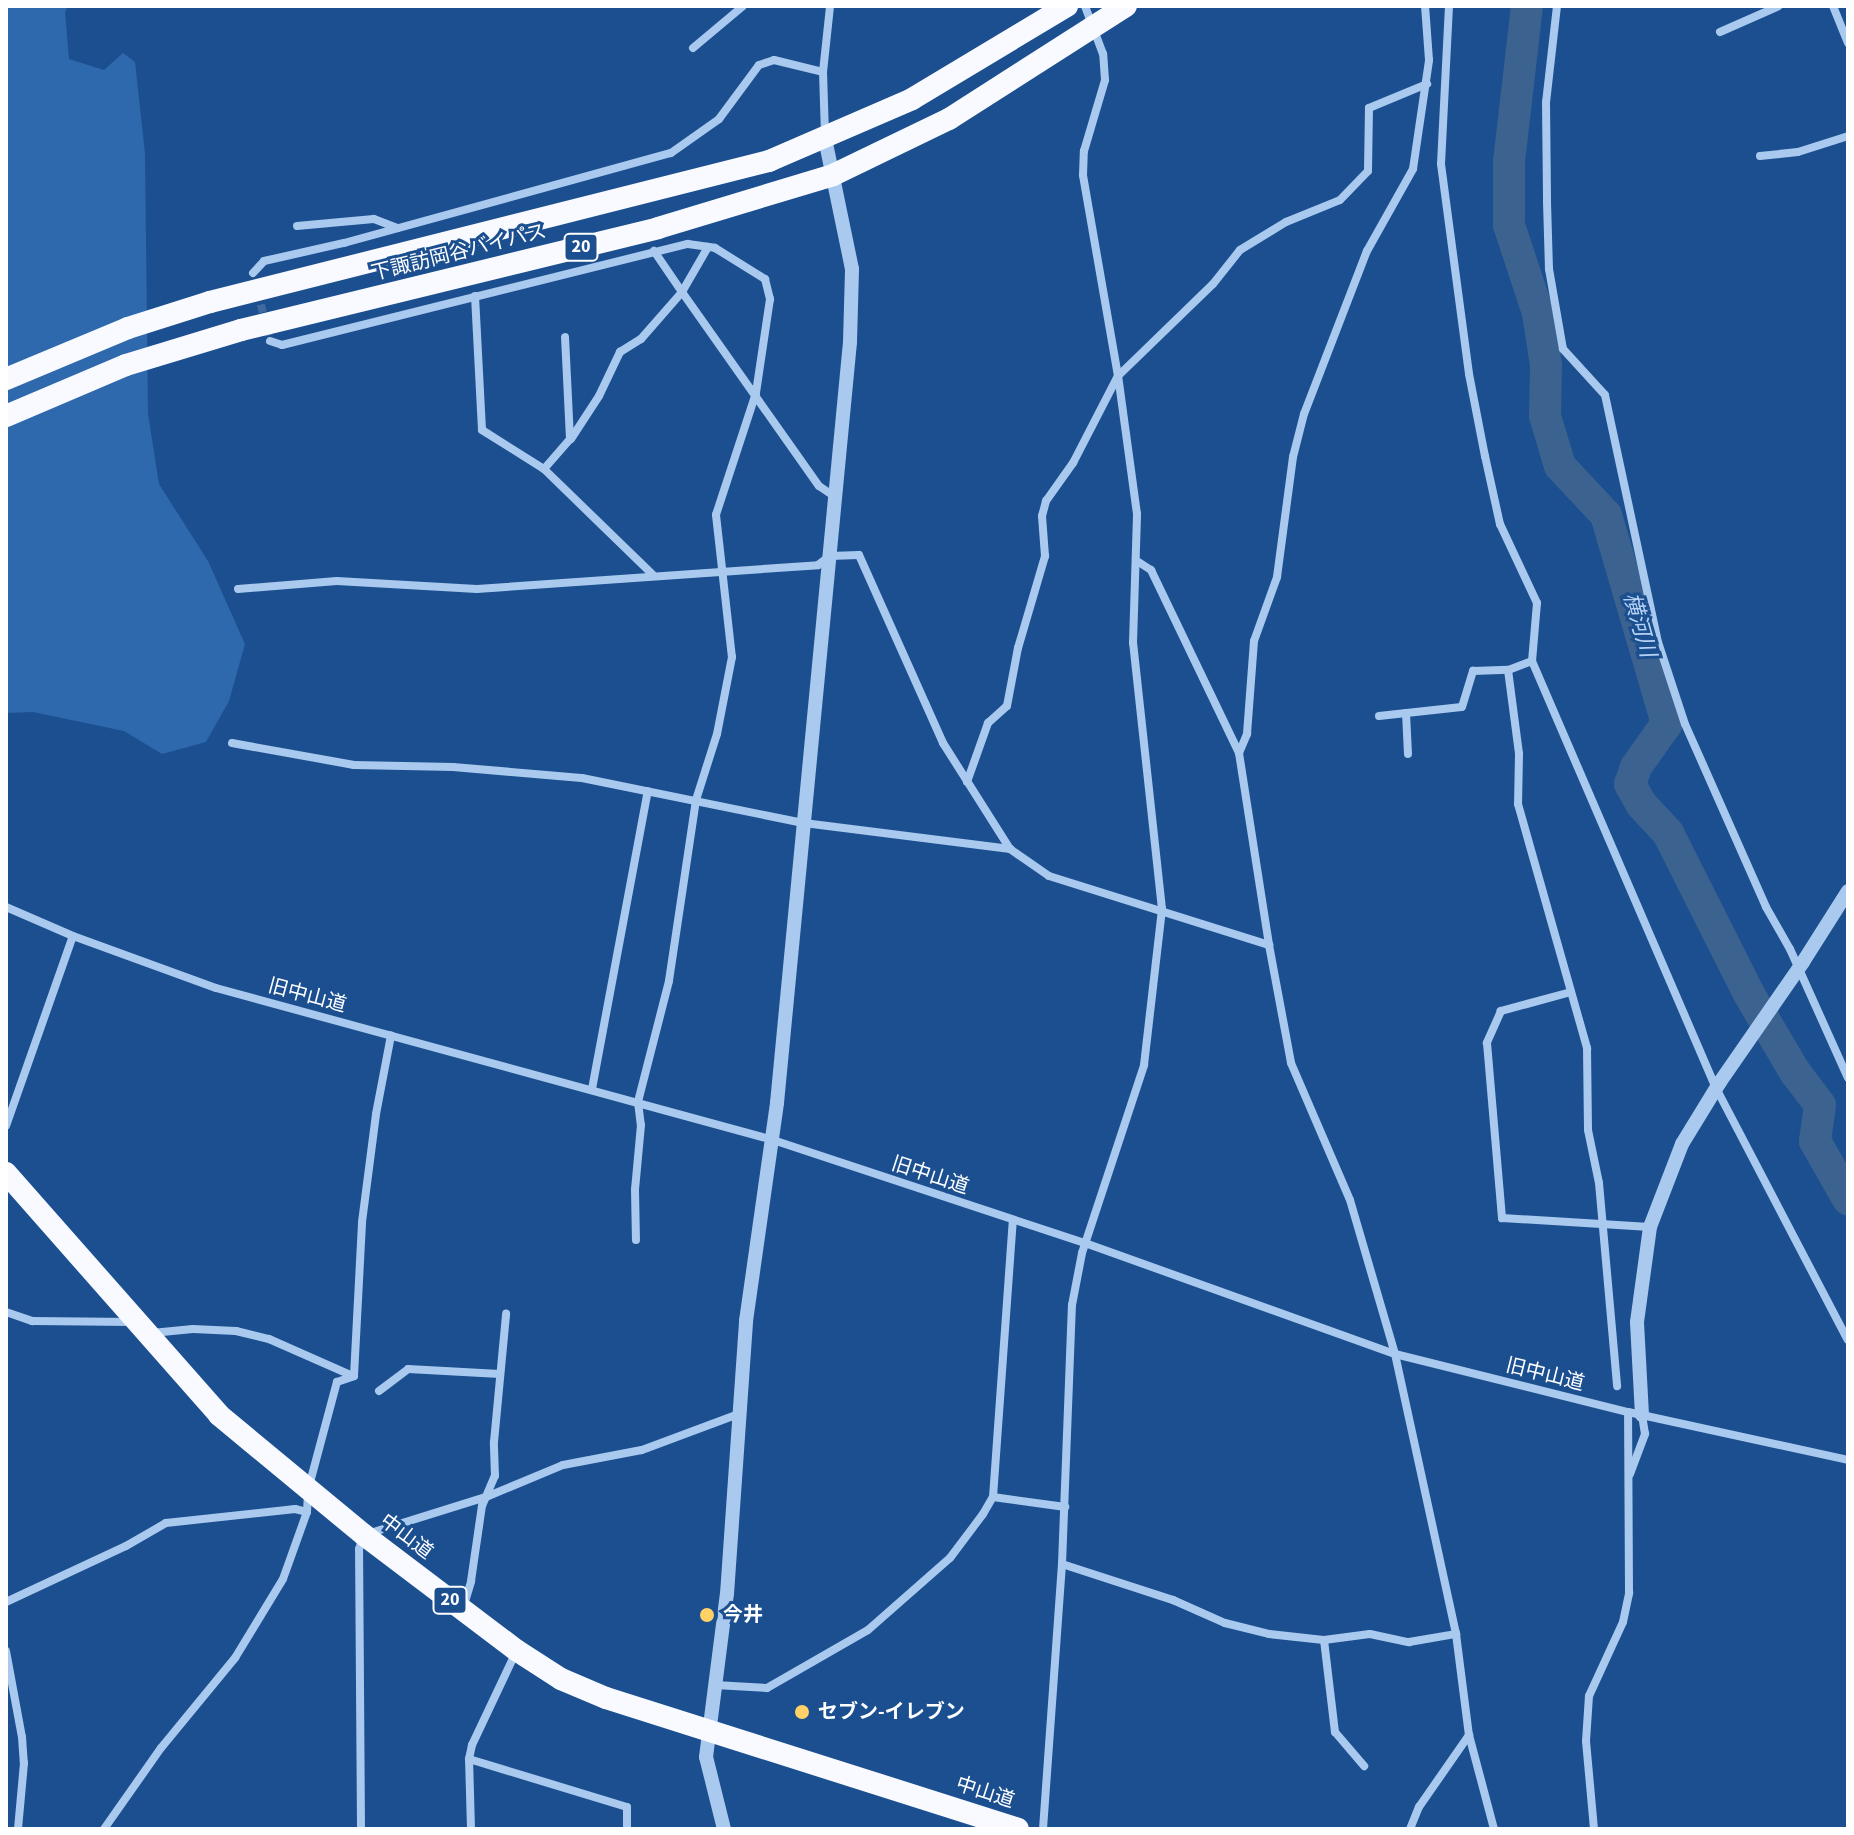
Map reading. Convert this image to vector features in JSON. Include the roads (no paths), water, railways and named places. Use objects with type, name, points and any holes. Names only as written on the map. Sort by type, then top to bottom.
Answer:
[{"type":"highway","name":"下諏訪岡谷バイパス","points":[[6,379],[128,328],[210,302],[769,161],[912,99],[1067,6]]},
{"type":"highway","name":"下諏訪岡谷バイパス","points":[[6,416],[126,365],[241,330],[658,228],[833,175],[949,119],[1095,29],[1126,6]]},
{"type":"highway","name":"中山道","points":[[6,1173],[219,1415],[307,1501],[364,1535],[516,1650],[561,1679],[606,1698],[1018,1829]]},
{"type":"street","points":[[693,48],[743,6]]},
{"type":"street","points":[[724,1829],[706,1757],[727,1594],[746,1321],[773,1140],[837,498],[852,269],[825,139],[823,72],[828,6]]},
{"type":"street","points":[[1043,1829],[1062,1564],[1072,1305],[1085,1243],[1144,1065],[1162,909],[1133,643],[1137,514],[1118,376],[1083,175],[1084,151],[1105,80],[1095,29],[1085,6]]},
{"type":"street","points":[[1239,753],[1247,734],[1254,641],[1277,577],[1293,457],[1304,414],[1367,251],[1413,169],[1427,84],[1428,26],[1425,6]]},
{"type":"street","points":[[1449,6],[1441,164],[1469,374],[1485,456],[1500,524],[1537,603],[1532,661],[1718,1085],[1848,1340]]},
{"type":"street","points":[[1557,6],[1546,102],[1547,202],[1549,269],[1563,349],[1605,395],[1658,642],[1685,724],[1766,907],[1790,949],[1848,1078]]},
{"type":"street","points":[[1720,32],[1779,6]]},
{"type":"street","points":[[1833,6],[1848,43]]},
{"type":"street","points":[[253,273],[264,261],[612,172],[671,153],[719,119],[759,65],[774,60],[823,72]]},
{"type":"street","points":[[967,782],[988,723],[1007,706],[1018,648],[1045,556],[1042,516],[1046,501],[1080,450],[1118,376],[1213,284],[1240,250],[1286,222],[1340,200],[1368,171],[1369,108],[1427,84]]},
{"type":"street","points":[[1760,156],[1798,152],[1848,136]]},
{"type":"street","points":[[608,161],[612,172]]},
{"type":"street","points":[[297,226],[374,219],[397,228]]},
{"type":"street","points":[[270,341],[282,345],[688,244],[708,247],[765,279],[770,299],[756,393],[716,515],[732,657],[717,734],[696,800],[669,981],[638,1102],[641,1125],[635,1190],[636,1240]]},
{"type":"street","points":[[544,469],[570,439],[599,396],[620,352],[641,339],[682,292],[708,247]]},
{"type":"street","points":[[654,251],[819,486],[837,498]]},
{"type":"street","points":[[475,296],[482,430],[544,469],[653,575]]},
{"type":"street","points":[[565,337],[570,439]]},
{"type":"street","points":[[238,589],[337,581],[477,589],[818,565],[830,556],[859,555],[943,743],[1010,849],[1049,876],[1269,945]]},
{"type":"street","points":[[1137,561],[1151,570],[1239,753],[1291,1063],[1350,1200],[1395,1354],[1456,1634],[1469,1735],[1494,1829]]},
{"type":"street","points":[[1379,716],[1462,707],[1473,671],[1508,670],[1532,661]]},
{"type":"street","points":[[1508,670],[1519,754],[1518,804],[1587,1048],[1588,1130],[1603,1224],[1617,1386]]},
{"type":"street","points":[[1406,713],[1408,754]]},
{"type":"street","points":[[232,743],[354,765],[453,767],[582,778],[804,823],[1010,849]]},
{"type":"street","points":[[592,1089],[648,791]]},
{"type":"street","points":[[1594,1829],[1586,1741],[1589,1696],[1623,1622],[1629,1593],[1628,1478],[1635,1414],[1637,1322],[1650,1227],[1682,1144],[1848,891]]},
{"type":"street","name":"旧中山道","points":[[6,907],[73,936],[216,988],[773,1140],[1085,1243],[1395,1354],[1635,1414],[1848,1460]]},
{"type":"street","points":[[6,1126],[73,936]]},
{"type":"street","points":[[1571,992],[1501,1011],[1487,1043],[1502,1218],[1650,1227]]},
{"type":"street","points":[[354,1376],[362,1222],[376,1114],[391,1035]]},
{"type":"street","points":[[715,1685],[767,1688],[868,1630],[950,1558],[993,1497],[1013,1220]]},
{"type":"street","points":[[6,1312],[32,1321],[236,1331],[269,1339],[354,1376]]},
{"type":"street","points":[[462,1609],[471,1581],[486,1497],[495,1476],[494,1442],[506,1314]]},
{"type":"street","points":[[379,1391],[408,1369],[500,1374]]},
{"type":"street","points":[[104,1829],[161,1748],[235,1658],[270,1605],[307,1501],[337,1382],[354,1376]]},
{"type":"street","points":[[361,1829],[359,1549],[364,1535],[486,1497],[563,1465],[642,1450],[739,1414]]},
{"type":"street","points":[[1628,1478],[1642,1447],[1635,1414]]},
{"type":"street","points":[[993,1497],[1065,1507]]},
{"type":"street","points":[[6,1602],[166,1523],[295,1509],[307,1501]]},
{"type":"street","points":[[1062,1564],[1173,1600],[1225,1623],[1269,1634],[1324,1640],[1370,1634],[1409,1642],[1456,1634]]},
{"type":"street","points":[[1324,1640],[1335,1732],[1364,1766]]},
{"type":"street","points":[[471,1829],[469,1759],[516,1650]]},
{"type":"street","points":[[6,1651],[24,1763],[18,1829]]},
{"type":"street","points":[[6,1714],[16,1709]]},
{"type":"street","points":[[1410,1829],[1419,1807],[1469,1735]]},
{"type":"street","points":[[469,1759],[627,1807],[627,1829]]},
{"type":"waterway","name":"横河川","points":[[1527,6],[1509,161],[1509,225],[1538,313],[1546,365],[1545,416],[1560,466],[1606,515],[1667,723],[1636,767],[1630,784],[1641,804],[1668,833],[1749,994],[1795,1072],[1820,1105],[1815,1141],[1848,1199]]},
{"type":"tunnel","points":[[258,293],[270,341]]},
{"type":"place","name":"今井","points":[[707,1615]]},
{"type":"place","name":"セブン-イレブン","points":[[802,1712]]}]
